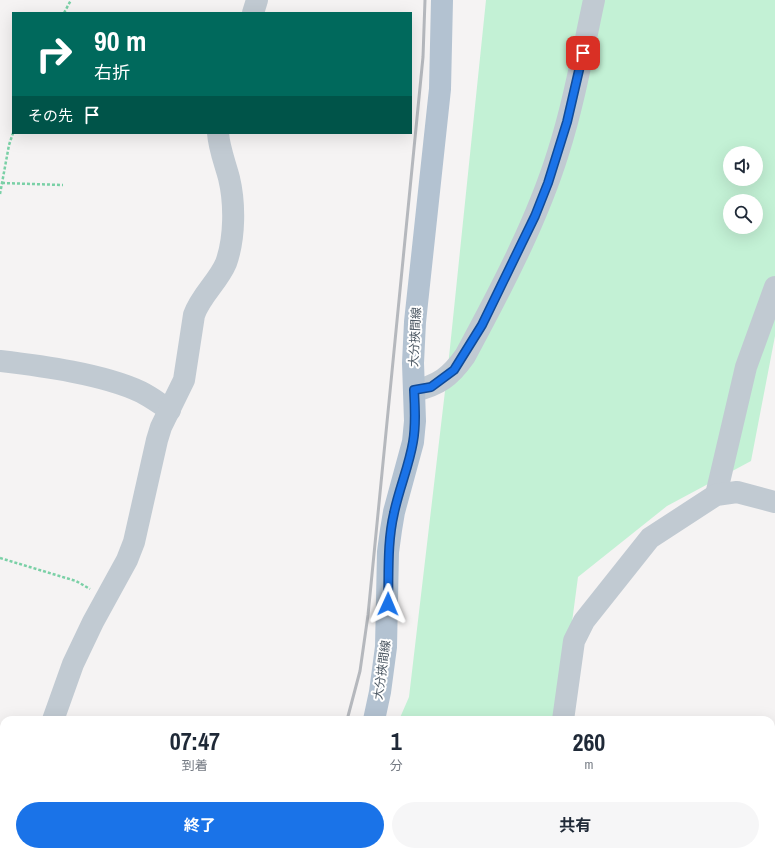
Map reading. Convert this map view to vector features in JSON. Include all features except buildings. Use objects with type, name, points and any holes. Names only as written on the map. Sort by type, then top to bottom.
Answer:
[{"type":"main road","name":"大分挾間線","points":[[375,716],[380,692],[386,641],[388,552],[394,512],[413,442],[415,421],[413,363],[415,322],[440,89],[442,0]]},
{"type":"street","points":[[253,12],[257,0]]},
{"type":"street","points":[[414,390],[431,387],[440,382],[454,370],[465,356],[535,216],[558,153],[567,122],[594,0]]},
{"type":"street","points":[[54,716],[74,664],[93,622],[108,598],[127,560],[134,542],[157,440],[184,380],[196,307],[218,277],[226,262],[231,236],[230,186],[218,134]]},
{"type":"street","points":[[716,495],[746,367],[775,287]]},
{"type":"street","points":[[0,361],[71,372],[125,386],[141,392],[170,410]]},
{"type":"street","points":[[564,716],[574,641],[584,621],[650,538],[716,495],[737,492],[775,502]]},
{"type":"path","points":[[65,12],[71,0]]},
{"type":"path","points":[[0,193],[9,145],[13,134]]},
{"type":"path","points":[[2,183],[63,185]]},
{"type":"path","points":[[0,558],[76,581],[108,598]]},
{"type":"green space","points":[[486,0],[775,0],[775,336],[751,461],[667,506],[578,577],[560,716],[401,716],[409,697],[449,357]]},
{"type":"railway","points":[[348,716],[360,671],[368,615],[423,57],[425,0]]},
{"type":"route","points":[[388,604],[388,552],[394,512],[413,442],[415,421],[414,390],[431,387],[440,382],[454,370],[465,356],[482,325],[535,216],[548,183],[567,122],[583,53]]}]
